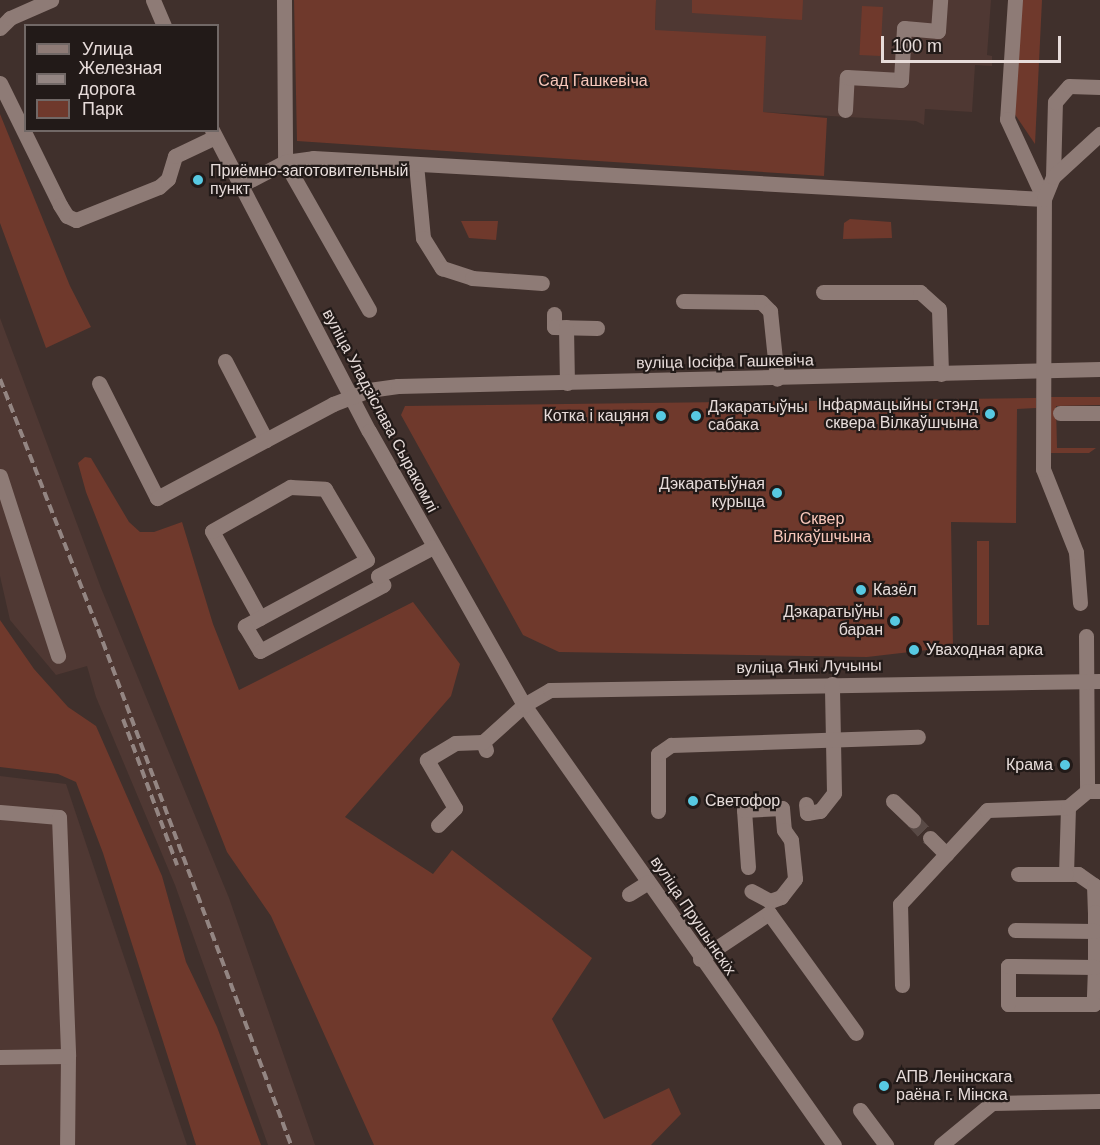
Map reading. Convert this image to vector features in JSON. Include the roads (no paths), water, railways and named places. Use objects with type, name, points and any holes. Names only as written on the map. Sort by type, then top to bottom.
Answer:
[{"type":"street","points":[[0,28],[10,18],[51,0]]},
{"type":"street","points":[[153,0],[163,24]]},
{"type":"street","points":[[284,0],[285,162],[369,310]]},
{"type":"street","points":[[845,110],[847,77],[901,80],[904,28],[938,30],[940,0]]},
{"type":"street","points":[[1015,0],[1007,119],[1044,199]]},
{"type":"street","points":[[0,83],[24,132]]},
{"type":"street","points":[[1080,603],[1076,552],[1043,469],[1044,199],[1053,177],[1055,102],[1069,86],[1100,87]]},
{"type":"street","points":[[24,132],[60,205],[67,216],[76,220],[159,187],[168,179],[175,156],[214,134]]},
{"type":"street","name":"вуліца Уладзіслава Сыракомлі","points":[[214,134],[239,186],[351,397],[433,547],[524,705]]},
{"type":"street","points":[[1053,177],[1100,134]]},
{"type":"street","points":[[239,186],[285,162],[313,158],[1044,199]]},
{"type":"street","points":[[416,164],[423,238],[442,268],[472,278],[542,283]]},
{"type":"street","points":[[823,292],[920,292],[939,309],[941,374]]},
{"type":"street","points":[[683,301],[761,302],[770,311],[777,379]]},
{"type":"street","points":[[554,314],[554,327],[597,328]]},
{"type":"street","points":[[566,327],[567,383]]},
{"type":"street","points":[[225,361],[266,440]]},
{"type":"street","name":"вуліца Іосіфа Гашкевіча","points":[[99,383],[157,498],[351,397],[398,386],[1043,373],[1100,369]]},
{"type":"street","points":[[1060,413],[1100,413]]},
{"type":"street","points":[[0,476],[3,495],[58,656]]},
{"type":"street","points":[[260,618],[212,531],[290,487],[326,489],[383,585],[260,651],[245,626],[260,618],[367,560]]},
{"type":"street","points":[[378,576],[433,547]]},
{"type":"street","points":[[902,985],[900,904],[987,810],[1068,807],[1093,791],[1093,681],[1086,636]]},
{"type":"street","name":"вуліца Янкі Лучыны","points":[[438,825],[455,808],[428,760],[455,743],[484,746],[524,705],[550,690],[1093,681]]},
{"type":"street","points":[[806,804],[807,813],[820,811],[834,793],[832,684]]},
{"type":"street","name":"вуліца Прушынскіх","points":[[524,705],[700,959],[834,1145]]},
{"type":"street","points":[[658,811],[658,754],[671,745],[918,737]]},
{"type":"street","points":[[893,801],[913,820]]},
{"type":"street","points":[[1066,874],[1068,807]]},
{"type":"street","points":[[700,959],[770,907],[795,879],[791,840],[784,830],[782,808],[744,810],[748,867]]},
{"type":"street","points":[[0,812],[59,817],[68,1056],[67,1145]]},
{"type":"street","points":[[930,838],[946,854]]},
{"type":"street","points":[[1018,874],[1078,874],[1094,885],[1095,931],[1095,967],[1094,1004],[1008,1004],[1008,966],[1095,967]]},
{"type":"street","points":[[629,894],[648,882]]},
{"type":"street","points":[[751,891],[770,907],[856,1033]]},
{"type":"street","points":[[1015,930],[1095,931]]},
{"type":"street","points":[[0,1057],[68,1056]]},
{"type":"street","points":[[939,1144],[992,1103],[1100,1101]]},
{"type":"street","points":[[860,1110],[886,1145]]},
{"type":"tunnel","points":[[913,820],[930,838]]},
{"type":"railway","points":[[0,379],[98,629],[291,1145]]},
{"type":"railway","points":[[123,719],[177,865]]},
{"type":"place","name":"Приёмно-заготовительный пункт","points":[[198,180]]},
{"type":"place","name":"Інфармацыйны стэнд сквера Вілкаўшчына","points":[[990,414]]},
{"type":"place","name":"Котка і кацяня","points":[[661,416]]},
{"type":"place","name":"Дэкаратыўны сабака","points":[[696,416]]},
{"type":"place","name":"Дэкаратыўная курыца","points":[[777,493]]},
{"type":"place","name":"Казёл","points":[[861,590]]},
{"type":"place","name":"Дэкаратыўны баран","points":[[895,621]]},
{"type":"place","name":"Уваходная арка","points":[[914,650]]},
{"type":"place","name":"Крама","points":[[1065,765]]},
{"type":"place","name":"Светофор","points":[[693,801]]},
{"type":"place","name":"АПВ Ленінскага раёна г. Мінска","points":[[884,1086]]},
{"type":"park label","name":"Сад Гашкевіча","points":[[593,81]]},
{"type":"park label","name":"Сквер Вілкаўшчына","points":[[822,528]]}]
